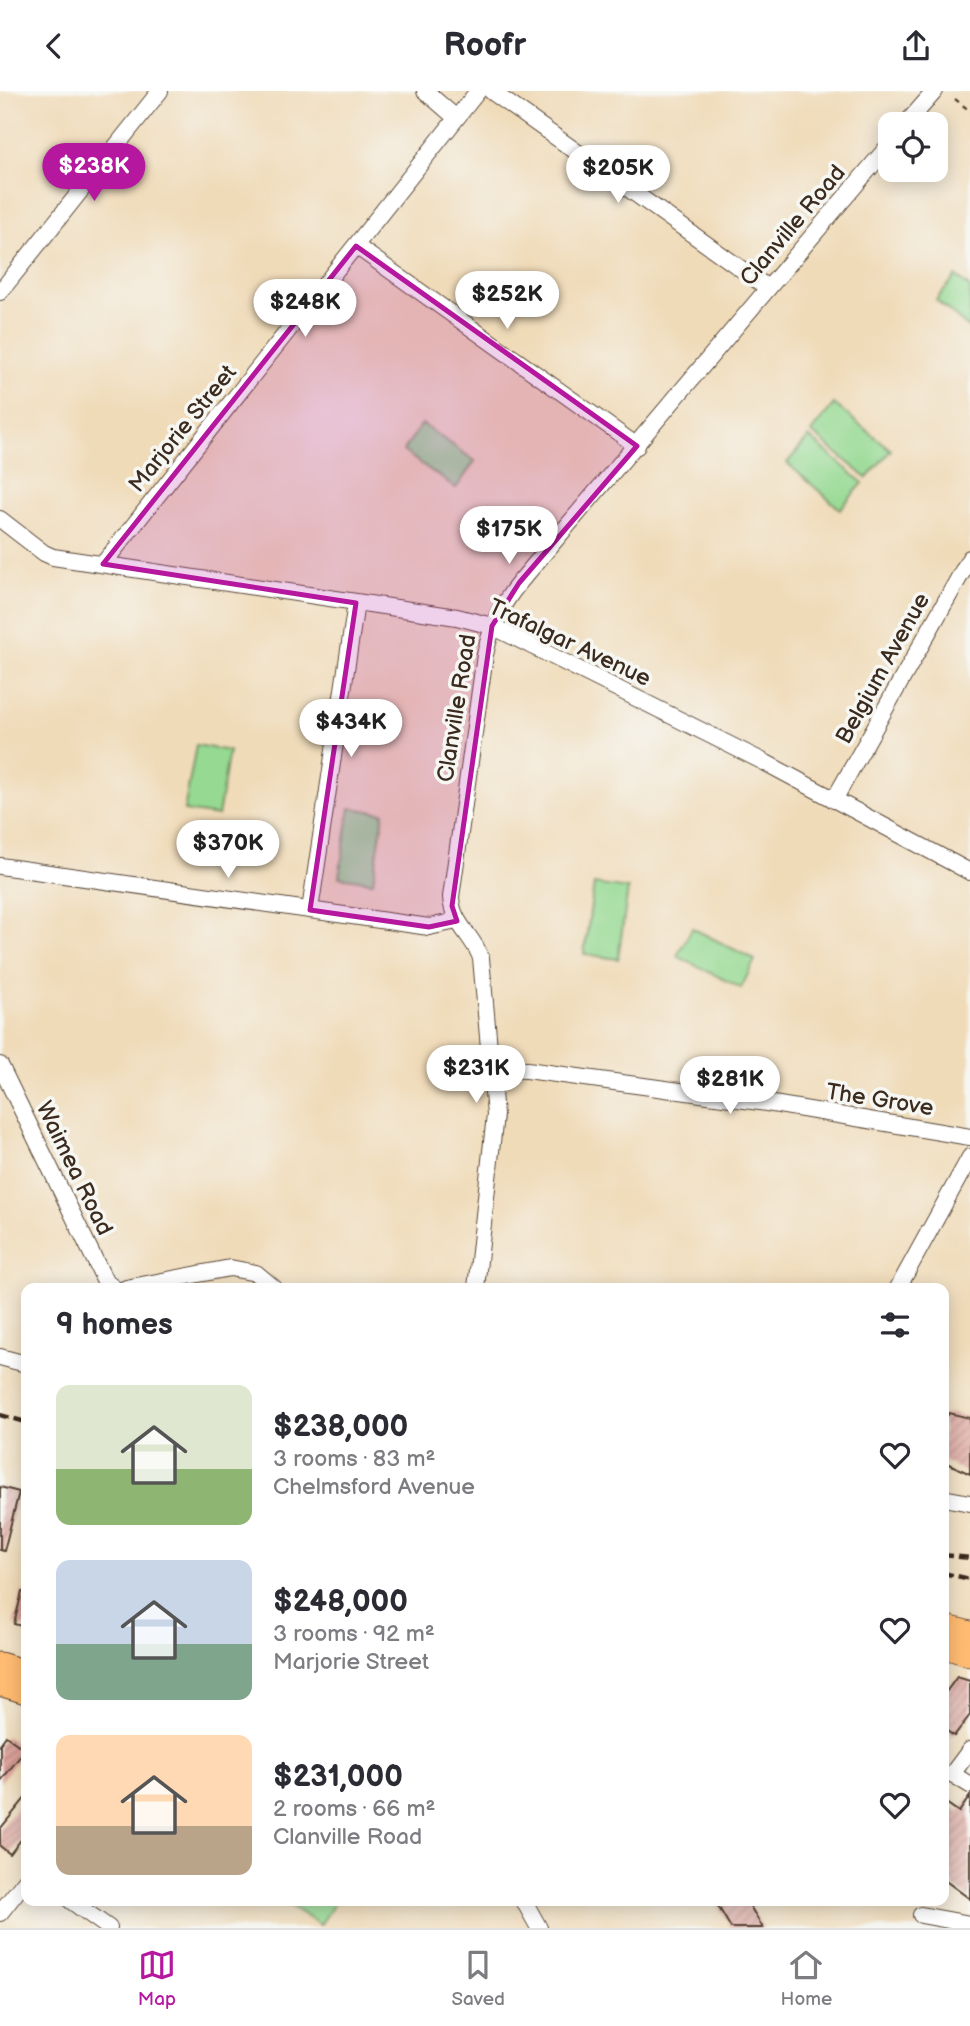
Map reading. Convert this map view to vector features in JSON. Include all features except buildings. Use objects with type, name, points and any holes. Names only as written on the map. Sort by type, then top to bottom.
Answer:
[{"type":"highway","points":[[949,1628],[970,1633]]},
{"type":"highway","points":[[949,1648],[970,1655]]},
{"type":"highway","points":[[0,1664],[21,1670]]},
{"type":"highway","points":[[0,1684],[21,1690]]},
{"type":"street","points":[[0,292],[160,91]]},
{"type":"street","points":[[425,91],[455,117]]},
{"type":"street","name":"Marjorie Street","points":[[103,564],[478,91]]},
{"type":"street","points":[[491,91],[768,288]]},
{"type":"street","points":[[917,112],[935,91]]},
{"type":"street","name":"Clanville Road","points":[[478,1283],[495,1115],[492,1069],[481,958],[478,949],[457,921],[451,890],[485,655],[492,626],[498,611],[512,591],[878,158]]},
{"type":"street","points":[[356,246],[636,446]]},
{"type":"street","name":"Trafalgar Avenue","points":[[0,519],[53,557],[457,617],[492,626],[766,763],[970,872]]},
{"type":"street","name":"Belgium Avenue","points":[[834,800],[970,558]]},
{"type":"street","points":[[310,910],[355,603]]},
{"type":"street","points":[[0,866],[429,927],[457,921]]},
{"type":"street","name":"Waimea Road","points":[[0,1065],[108,1283]]},
{"type":"street","name":"The Grove","points":[[492,1069],[527,1070],[753,1101],[970,1137]]},
{"type":"street","points":[[901,1283],[970,1157]]},
{"type":"street","points":[[152,1283],[230,1268],[256,1273],[268,1283]]},
{"type":"street","points":[[0,1357],[21,1363]]},
{"type":"street","points":[[949,1499],[970,1503]]},
{"type":"street","points":[[970,1751],[952,1774],[970,1785]]},
{"type":"street","points":[[0,1913],[21,1886]]},
{"type":"street","points":[[78,1906],[109,1928]]},
{"type":"street","points":[[527,1906],[540,1928]]},
{"type":"street","points":[[921,1915],[970,1924]]},
{"type":"path","points":[[955,99],[970,111]]},
{"type":"highlighted area","points":[[356,246],[637,446],[519,583],[492,626],[452,906],[457,921],[429,927],[310,910],[356,603],[103,564]]},
{"type":"green space","points":[[956,276],[970,288],[970,329],[936,300]]},
{"type":"green space","points":[[834,404],[891,450],[867,478],[811,432]]},
{"type":"green space","points":[[422,424],[475,461],[456,488],[403,451]]},
{"type":"green space","points":[[809,437],[863,483],[840,509],[787,463]]},
{"type":"green space","points":[[196,745],[229,751],[218,816],[184,811]]},
{"type":"green space","points":[[350,808],[384,813],[373,882],[339,877]]},
{"type":"green space","points":[[594,884],[628,889],[618,959],[584,954]]},
{"type":"green space","points":[[692,928],[755,960],[741,988],[677,956]]},
{"type":"green space","points":[[290,1906],[333,1906],[320,1925]]},
{"type":"railway","points":[[0,1415],[21,1421]]},
{"type":"railway","points":[[949,1556],[970,1558]]},
{"type":"railway","points":[[949,1574],[970,1579]]}]
